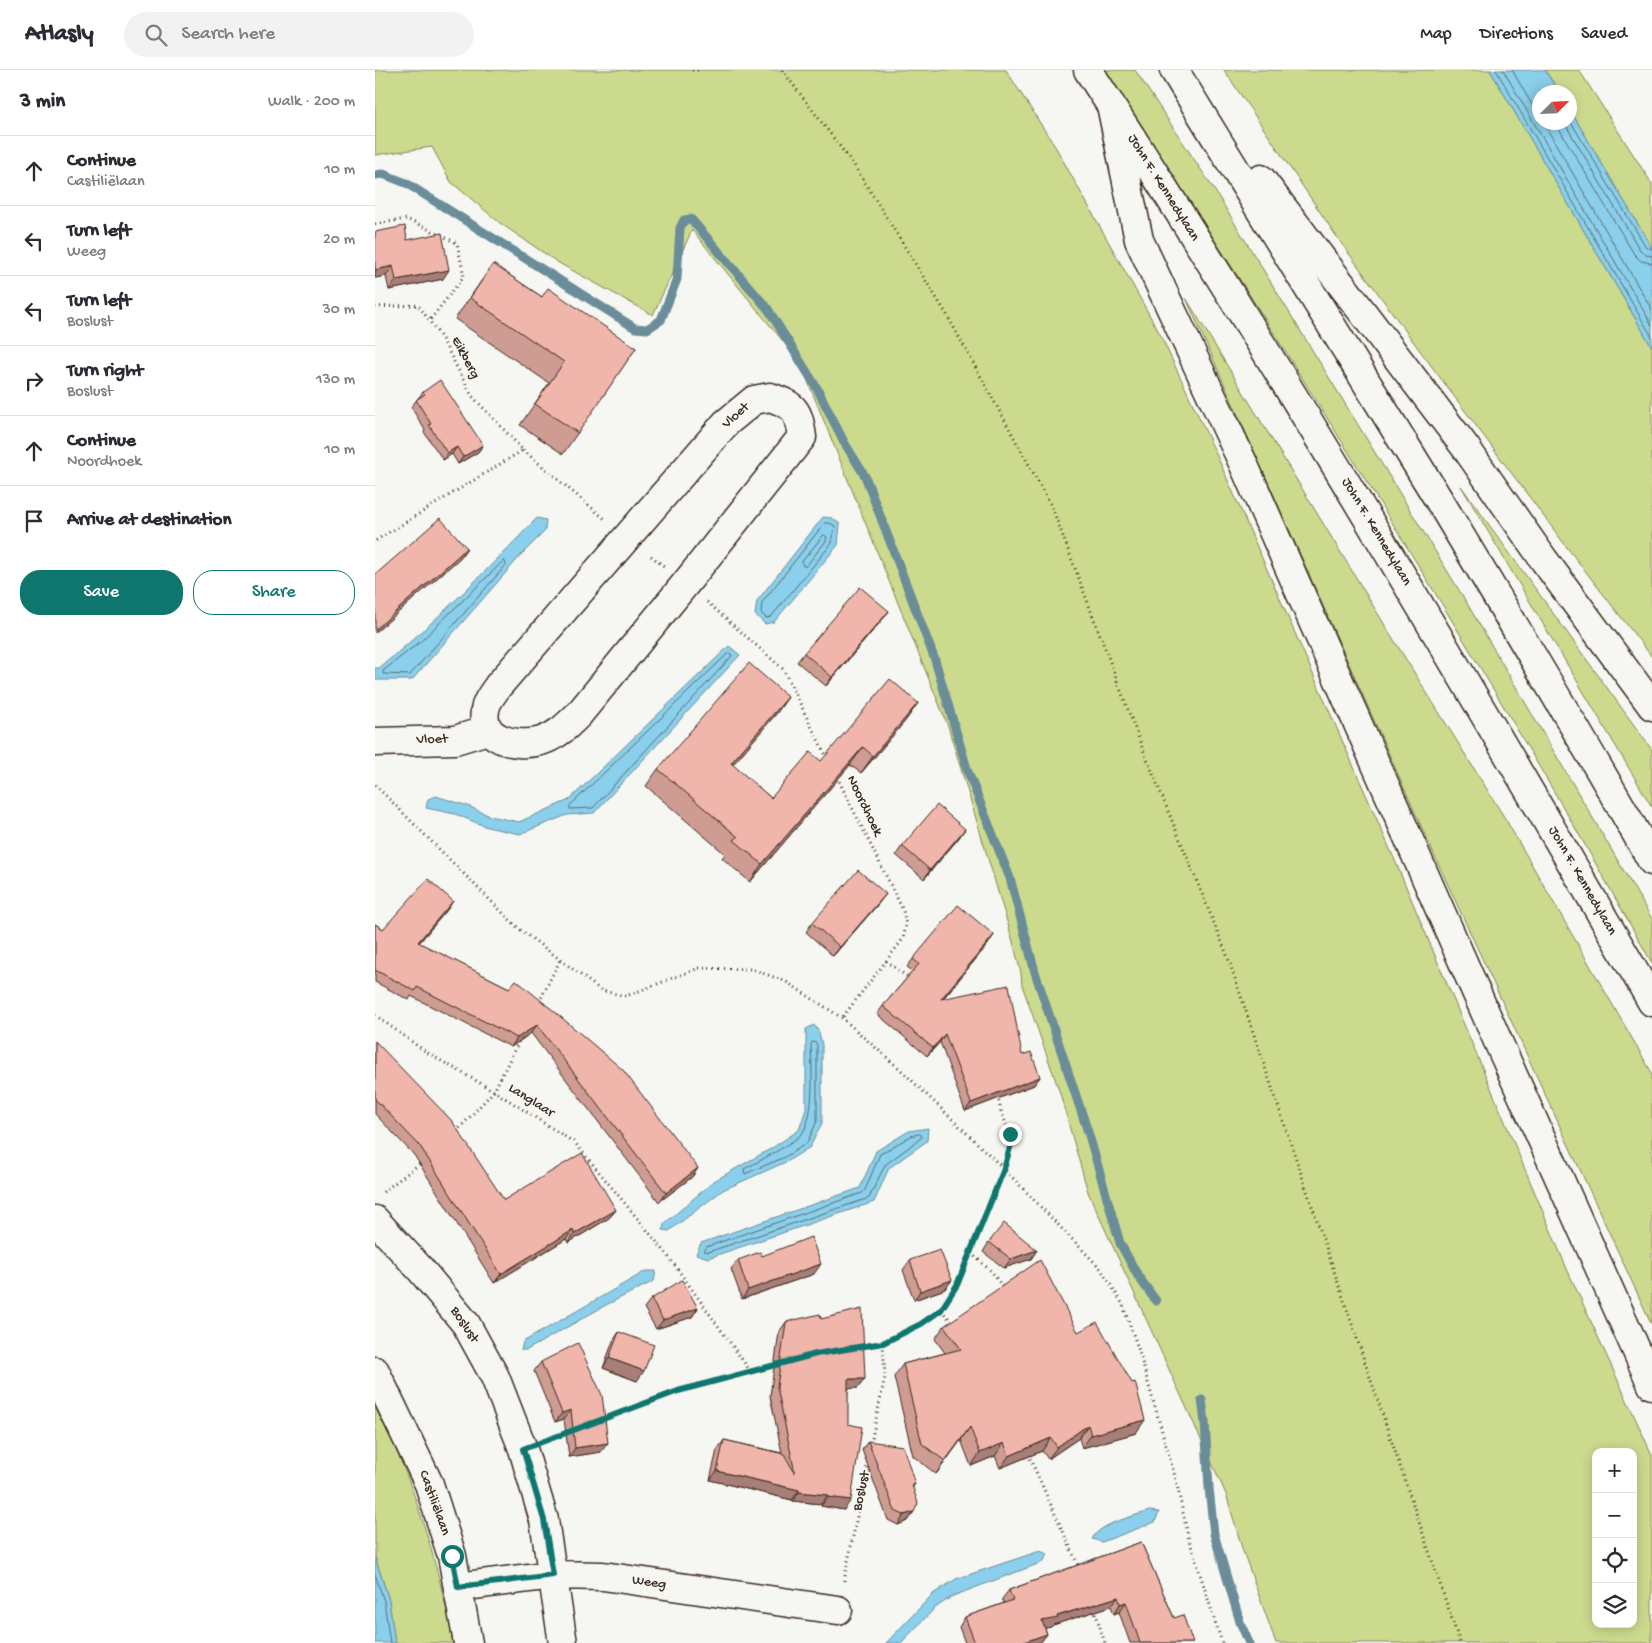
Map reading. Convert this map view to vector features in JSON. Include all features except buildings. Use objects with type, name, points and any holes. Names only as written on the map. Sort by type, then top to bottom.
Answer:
[{"type":"main road","name":"John F. Kennedylaan","points":[[1088,70],[1315,431],[1515,765],[1652,1002]]},
{"type":"main road","points":[[1174,70],[1296,264],[1461,536],[1598,766],[1652,861]]},
{"type":"main road","points":[[1178,70],[1465,448],[1544,560],[1652,706]]},
{"type":"main road","points":[[1111,105],[1139,240],[1243,463],[1652,1385]]},
{"type":"main road","name":"Vloet","points":[[770,397],[786,402],[799,416],[802,437],[686,583],[579,714],[562,731],[541,741],[521,743],[504,742],[488,730],[484,715],[486,705],[498,686],[726,423],[754,400],[770,397]]},
{"type":"main road","name":"Vloet","points":[[375,742],[455,740],[488,730]]},
{"type":"main road","name":"Boslust","points":[[375,1220],[421,1270],[466,1324],[495,1377],[523,1449],[544,1520],[563,1643]]},
{"type":"main road","name":"Castiliëlaan","points":[[375,1370],[429,1484],[452,1556],[468,1643]]},
{"type":"main road","name":"Weeg","points":[[458,1587],[553,1575],[603,1576],[838,1610]]},
{"type":"path","points":[[692,70],[702,70]]},
{"type":"path","points":[[782,70],[854,165],[937,298],[1052,507],[1142,747],[1227,955],[1460,1643]]},
{"type":"path","points":[[375,224],[407,219],[457,243],[464,276],[430,320]]},
{"type":"path","name":"Eikberg","points":[[375,307],[418,305],[441,337],[472,396],[523,450],[627,537]]},
{"type":"path","points":[[375,541],[523,450]]},
{"type":"path","points":[[627,537],[686,583]]},
{"type":"path","points":[[731,625],[783,669],[827,758]]},
{"type":"path","name":"Noordhoek","points":[[836,776],[903,910],[906,925],[903,939],[842,1018]]},
{"type":"path","points":[[375,785],[518,928],[602,991],[626,996],[699,968],[751,969],[785,981],[842,1018],[901,1070],[1004,1169],[1100,1268],[1121,1303],[1138,1348],[1176,1480],[1188,1536],[1222,1643]]},
{"type":"path","points":[[538,1004],[560,960]]},
{"type":"path","points":[[886,961],[917,985]]},
{"type":"path","name":"Langlaar","points":[[375,1015],[426,1052],[494,1091],[575,1143],[667,1253],[751,1372]]},
{"type":"path","points":[[451,1137],[494,1091],[520,1039]]},
{"type":"path","points":[[854,1348],[883,1343],[921,1324],[941,1310],[957,1285],[1004,1169],[1011,1144],[1010,1134],[1001,1111],[997,1088]]},
{"type":"path","points":[[383,1192],[430,1156]]},
{"type":"path","points":[[971,1253],[992,1272],[1008,1296]]},
{"type":"path","points":[[941,1310],[953,1324]]},
{"type":"path","points":[[871,1445],[885,1377],[883,1343]]},
{"type":"path","points":[[596,1422],[678,1391],[779,1364]]},
{"type":"path","points":[[523,1449],[577,1428]]},
{"type":"path","points":[[1027,1451],[1083,1576]]},
{"type":"path","name":"Boslust","points":[[838,1610],[869,1455]]},
{"type":"path","points":[[1093,1601],[1105,1643]]},
{"type":"green space","points":[[375,70],[1006,70],[1056,148],[1160,334],[1218,458],[1396,863],[1567,1269],[1652,1455],[1652,1643],[1276,1643],[1243,1551],[1226,1494],[1088,1192],[1059,1090],[1022,985],[1021,973],[1012,938],[948,726],[800,362],[692,230],[653,315],[557,262],[500,223],[451,182],[432,147],[375,155]]},
{"type":"green space","points":[[1106,70],[1135,70],[1215,191],[1465,600],[1652,919],[1652,963],[1566,811],[1389,518]]},
{"type":"green space","points":[[1224,70],[1490,70],[1652,347],[1652,657],[1569,550],[1339,240]]},
{"type":"green space","points":[[1545,70],[1579,70],[1652,184],[1652,248],[1577,122],[1577,85],[1555,85]]},
{"type":"green space","points":[[1186,298],[1506,820],[1652,1073],[1652,1325],[1430,846]]},
{"type":"green space","points":[[1461,486],[1652,750],[1652,807]]},
{"type":"green space","points":[[375,1408],[401,1462],[422,1518],[431,1547],[454,1643],[395,1643],[389,1600],[375,1557]]},
{"type":"water","points":[[1490,70],[1545,70],[1555,85],[1532,85],[1532,130],[1577,130],[1577,122],[1652,248],[1652,347]]},
{"type":"water","points":[[823,517],[832,518],[840,524],[838,545],[774,622],[765,624],[755,615],[757,601]]},
{"type":"water","points":[[537,518],[546,520],[545,531],[523,553],[412,680],[375,680],[375,668],[379,668],[441,614]]},
{"type":"water","points":[[729,646],[740,655],[594,813],[567,815],[520,834],[487,827],[455,814],[426,808],[428,799],[436,796],[468,806],[490,816],[519,822],[569,800]]},
{"type":"water","points":[[814,1025],[819,1032],[822,1045],[822,1123],[810,1147],[788,1161],[723,1190],[669,1231],[663,1230],[664,1224],[714,1181],[772,1148],[799,1130],[806,1109],[806,1029]]},
{"type":"water","points":[[928,1128],[927,1141],[889,1168],[874,1202],[708,1258],[696,1254],[701,1243],[860,1188],[876,1151],[909,1131]]},
{"type":"water","points":[[646,1271],[656,1271],[654,1281],[606,1305],[527,1350],[521,1350],[523,1342]]},
{"type":"water","points":[[1149,1511],[1159,1512],[1155,1522],[1102,1542],[1092,1539],[1096,1533],[1109,1525]]},
{"type":"water","points":[[1040,1551],[1048,1554],[1043,1562],[953,1596],[935,1608],[901,1643],[886,1643],[933,1594],[956,1579]]},
{"type":"water","points":[[375,1557],[389,1600],[395,1643],[375,1643]]},
{"type":"waterway","points":[[375,175],[383,174],[406,183],[635,328],[647,329],[661,320],[677,279],[680,228],[684,220],[691,219],[768,309],[817,388],[844,442],[865,476],[935,660],[968,772],[1010,878],[1035,972],[1089,1135],[1120,1243],[1138,1276],[1156,1301]]},
{"type":"waterway","points":[[1202,1400],[1214,1534],[1240,1622],[1249,1643]]},
{"type":"route","points":[[452,1556],[458,1587],[553,1575],[544,1520],[523,1449],[678,1391],[816,1354],[883,1343],[921,1324],[941,1310],[957,1285],[1004,1169],[1011,1144],[1010,1134]]}]
